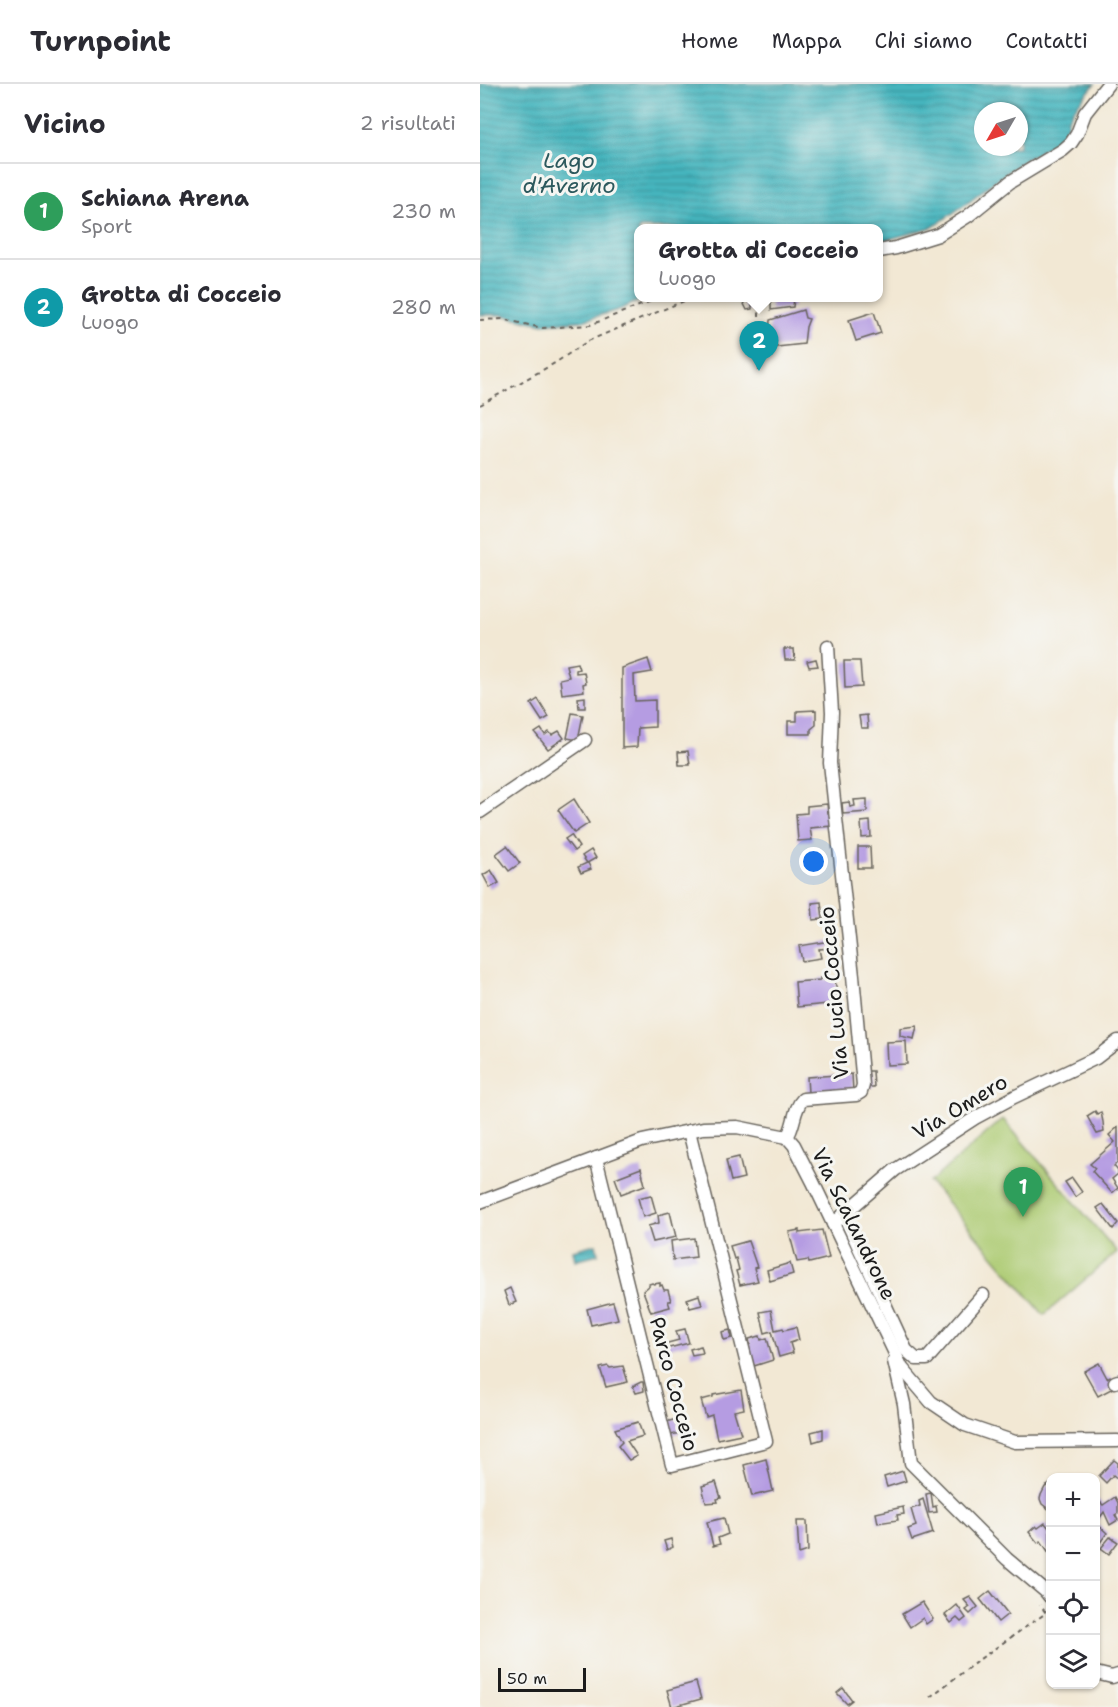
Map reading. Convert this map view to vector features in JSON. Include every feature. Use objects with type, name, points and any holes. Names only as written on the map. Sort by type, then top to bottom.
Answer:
[{"type":"street","points":[[883,250],[938,234],[968,216],[1010,182],[1063,150],[1071,143],[1085,113],[1108,84]]},
{"type":"street","name":"Via Lucio Cocceio","points":[[787,1137],[797,1108],[803,1099],[856,1095],[861,1092],[863,1085],[830,763],[832,712],[828,646]]},
{"type":"street","points":[[480,812],[585,740]]},
{"type":"street","name":"Via Omero","points":[[833,1224],[895,1170],[966,1124],[1014,1096],[1096,1058],[1118,1041]]},
{"type":"street","name":"Via Scalandrone","points":[[480,1202],[642,1141],[703,1128],[736,1127],[787,1137],[794,1145],[902,1368],[931,1402],[965,1425],[1015,1442],[1115,1438]]},
{"type":"street","name":"Parco Cocceio","points":[[596,1158],[672,1465],[766,1441],[689,1131]]},
{"type":"street","points":[[844,1215],[906,1350],[916,1359],[927,1359],[982,1295]]},
{"type":"street","points":[[889,1342],[904,1404],[911,1463],[1007,1559],[1046,1593]]},
{"type":"street","points":[[1100,1674],[1112,1677],[1118,1675]]},
{"type":"path","points":[[480,320],[502,319],[542,328],[590,325],[647,302]]},
{"type":"path","points":[[480,405],[555,363],[588,341],[679,302]]},
{"type":"path","points":[[759,302],[759,372]]},
{"type":"path","points":[[930,1697],[1046,1612],[1039,1604]]},
{"type":"green space","points":[[1003,1119],[1117,1252],[1044,1315],[930,1182]]},
{"type":"water","name":"Lago d'Averno","points":[[480,84],[1095,84],[1074,109],[1060,140],[1025,160],[933,227],[883,241],[883,224],[634,224],[634,302],[636,302],[582,321],[543,324],[502,315],[480,315]]},
{"type":"water","points":[[596,1244],[598,1254],[575,1260],[573,1250]]},
{"type":"building","points":[[743,302],[752,302],[752,309],[747,310]]},
{"type":"building","points":[[771,302],[794,302],[793,307],[771,310]]},
{"type":"building","points":[[803,310],[805,318],[809,319],[804,344],[768,348],[770,320]]},
{"type":"building","points":[[874,312],[881,333],[856,341],[849,320]]},
{"type":"building","points":[[753,331],[754,345],[749,345],[749,332]]},
{"type":"building","points":[[784,649],[794,649],[795,660],[785,660]]},
{"type":"building","points":[[648,659],[652,672],[634,675],[635,701],[655,700],[655,727],[638,728],[637,747],[622,748],[622,668]]},
{"type":"building","points":[[816,659],[818,666],[809,667],[807,661]]},
{"type":"building","points":[[844,661],[860,661],[862,687],[845,688]]},
{"type":"building","points":[[577,663],[579,669],[576,673],[584,672],[586,683],[583,684],[584,691],[562,694],[560,679],[569,677],[566,665]]},
{"type":"building","points":[[585,697],[585,708],[579,708],[578,698]]},
{"type":"building","points":[[538,699],[549,717],[542,721],[531,704]]},
{"type":"building","points":[[816,710],[816,725],[811,729],[811,734],[788,734],[788,721],[797,721],[797,711]]},
{"type":"building","points":[[572,713],[583,715],[578,740],[567,738]]},
{"type":"building","points":[[867,715],[868,728],[861,728],[859,716]]},
{"type":"building","points":[[541,729],[545,735],[549,732],[552,735],[559,731],[564,738],[548,749],[535,733]]},
{"type":"building","points":[[688,751],[690,765],[679,765],[678,752]]},
{"type":"building","points":[[574,799],[589,823],[574,833],[558,810]]},
{"type":"building","points":[[867,799],[867,812],[843,814],[842,803],[849,802],[850,807],[855,806],[854,800]]},
{"type":"building","points":[[827,804],[828,813],[831,813],[832,826],[810,828],[812,840],[798,841],[796,814],[807,813],[807,806]]},
{"type":"building","points":[[870,821],[871,837],[862,838],[861,822]]},
{"type":"building","points":[[571,835],[579,847],[574,851],[565,839]]},
{"type":"building","points":[[507,846],[520,863],[509,871],[496,854]]},
{"type":"building","points":[[858,847],[870,847],[871,868],[858,868]]},
{"type":"building","points":[[591,850],[596,858],[587,863],[582,856]]},
{"type":"building","points":[[588,863],[591,869],[581,873],[578,867]]},
{"type":"building","points":[[491,870],[499,883],[490,888],[483,875]]},
{"type":"building","points":[[821,902],[823,919],[813,920],[812,903]]},
{"type":"building","points":[[830,941],[831,948],[819,949],[821,958],[802,961],[799,946]]},
{"type":"building","points":[[820,978],[835,979],[838,1003],[797,1007],[795,982],[820,980]]},
{"type":"building","points":[[917,1026],[914,1039],[900,1036],[900,1028]]},
{"type":"building","points":[[906,1041],[907,1064],[887,1065],[886,1042]]},
{"type":"building","points":[[866,1071],[873,1071],[874,1087],[867,1087]]},
{"type":"building","points":[[852,1074],[853,1091],[808,1093],[807,1077]]},
{"type":"building","points":[[1095,1111],[1097,1114],[1101,1112],[1104,1132],[1097,1134],[1087,1116]]},
{"type":"building","points":[[1118,1127],[1118,1162],[1114,1166],[1118,1174],[1112,1179],[1118,1188],[1112,1193],[1092,1171],[1095,1168],[1090,1164],[1115,1142],[1109,1135]]},
{"type":"building","points":[[739,1157],[744,1178],[731,1181],[726,1160]]},
{"type":"building","points":[[641,1168],[645,1185],[621,1194],[615,1178]]},
{"type":"building","points":[[1072,1178],[1082,1192],[1075,1197],[1065,1182]]},
{"type":"building","points":[[651,1195],[656,1213],[643,1217],[638,1198]]},
{"type":"building","points":[[1103,1204],[1118,1223],[1113,1229],[1097,1208]]},
{"type":"building","points":[[670,1212],[676,1237],[653,1242],[648,1226],[659,1223],[658,1215]]},
{"type":"building","points":[[799,1230],[799,1233],[822,1230],[829,1258],[809,1263],[808,1260],[797,1262],[789,1232]]},
{"type":"building","points":[[694,1238],[696,1257],[673,1260],[671,1241]]},
{"type":"building","points":[[748,1241],[757,1267],[754,1268],[758,1281],[740,1285],[736,1271],[739,1270],[736,1258],[734,1259],[730,1246]]},
{"type":"building","points":[[790,1263],[793,1274],[770,1281],[767,1270]]},
{"type":"building","points":[[652,1283],[660,1283],[664,1290],[668,1290],[670,1307],[651,1312],[643,1291]]},
{"type":"building","points":[[510,1288],[516,1302],[509,1305],[504,1291]]},
{"type":"building","points":[[699,1295],[702,1305],[690,1308],[687,1299]]},
{"type":"building","points":[[613,1302],[618,1319],[591,1325],[587,1309]]},
{"type":"building","points":[[771,1310],[775,1330],[796,1327],[799,1340],[790,1343],[793,1353],[779,1357],[772,1331],[765,1333],[760,1312]]},
{"type":"building","points":[[685,1329],[689,1343],[665,1349],[664,1344],[679,1340],[676,1331]]},
{"type":"building","points":[[730,1330],[732,1338],[724,1340],[722,1332]]},
{"type":"building","points":[[760,1336],[761,1340],[767,1338],[773,1360],[754,1366],[748,1345],[750,1344],[749,1339]]},
{"type":"building","points":[[701,1346],[703,1353],[692,1355],[690,1349]]},
{"type":"building","points":[[1099,1363],[1107,1378],[1110,1376],[1115,1387],[1098,1396],[1084,1371]]},
{"type":"building","points":[[608,1366],[610,1368],[623,1366],[628,1382],[606,1387],[600,1368]]},
{"type":"building","points":[[643,1382],[644,1391],[636,1393],[633,1386]]},
{"type":"building","points":[[741,1390],[744,1409],[734,1411],[741,1434],[717,1439],[712,1415],[706,1417],[701,1400],[713,1397],[713,1395]]},
{"type":"building","points":[[677,1419],[680,1433],[666,1436],[662,1423]]},
{"type":"building","points":[[638,1422],[643,1436],[627,1441],[637,1456],[629,1460],[618,1446],[622,1442],[615,1429]]},
{"type":"building","points":[[823,1429],[823,1439],[813,1442],[811,1432]]},
{"type":"building","points":[[766,1459],[773,1491],[752,1496],[744,1465]]},
{"type":"building","points":[[1114,1460],[1118,1463],[1118,1479],[1113,1475],[1106,1483],[1100,1475]]},
{"type":"building","points":[[903,1471],[906,1481],[887,1487],[884,1477]]},
{"type":"building","points":[[716,1482],[721,1498],[717,1499],[718,1502],[706,1503],[702,1486]]},
{"type":"building","points":[[1046,1486],[1046,1507],[1040,1499]]},
{"type":"building","points":[[931,1493],[933,1507],[936,1506],[937,1512],[929,1513],[926,1494]]},
{"type":"building","points":[[1115,1497],[1118,1503],[1118,1513],[1115,1515],[1118,1520],[1110,1525],[1104,1512],[1100,1518],[1100,1502],[1103,1505]]},
{"type":"building","points":[[923,1499],[933,1533],[912,1540],[908,1529],[916,1526],[911,1509],[920,1506],[919,1501]]},
{"type":"building","points":[[903,1507],[904,1514],[897,1515],[898,1520],[878,1523],[876,1513]]},
{"type":"building","points":[[724,1518],[728,1534],[718,1538],[720,1544],[713,1546],[707,1522]]},
{"type":"building","points":[[797,1521],[807,1521],[808,1551],[799,1554]]},
{"type":"building","points":[[1046,1524],[1046,1548],[1029,1532],[1036,1526],[1038,1528]]},
{"type":"building","points":[[1100,1527],[1107,1533],[1100,1543]]},
{"type":"building","points":[[1110,1537],[1118,1542],[1109,1554],[1101,1548]]},
{"type":"building","points":[[671,1539],[673,1547],[667,1550],[664,1541]]},
{"type":"building","points":[[990,1591],[1008,1614],[998,1622],[980,1599]]},
{"type":"building","points":[[970,1597],[978,1607],[970,1614],[966,1610],[970,1607],[964,1600]]},
{"type":"building","points":[[922,1602],[933,1619],[926,1624],[923,1618],[910,1627],[902,1614]]},
{"type":"building","points":[[957,1605],[966,1618],[961,1622],[957,1618],[951,1623],[945,1615]]},
{"type":"building","points":[[696,1682],[701,1699],[672,1707],[667,1690]]},
{"type":"building","points":[[843,1688],[852,1700],[847,1704],[837,1693]]},
{"type":"place","name":"Grotta di Cocceio","points":[[759,371]]},
{"type":"place","name":"Schiana Arena","points":[[1023,1217]]}]
